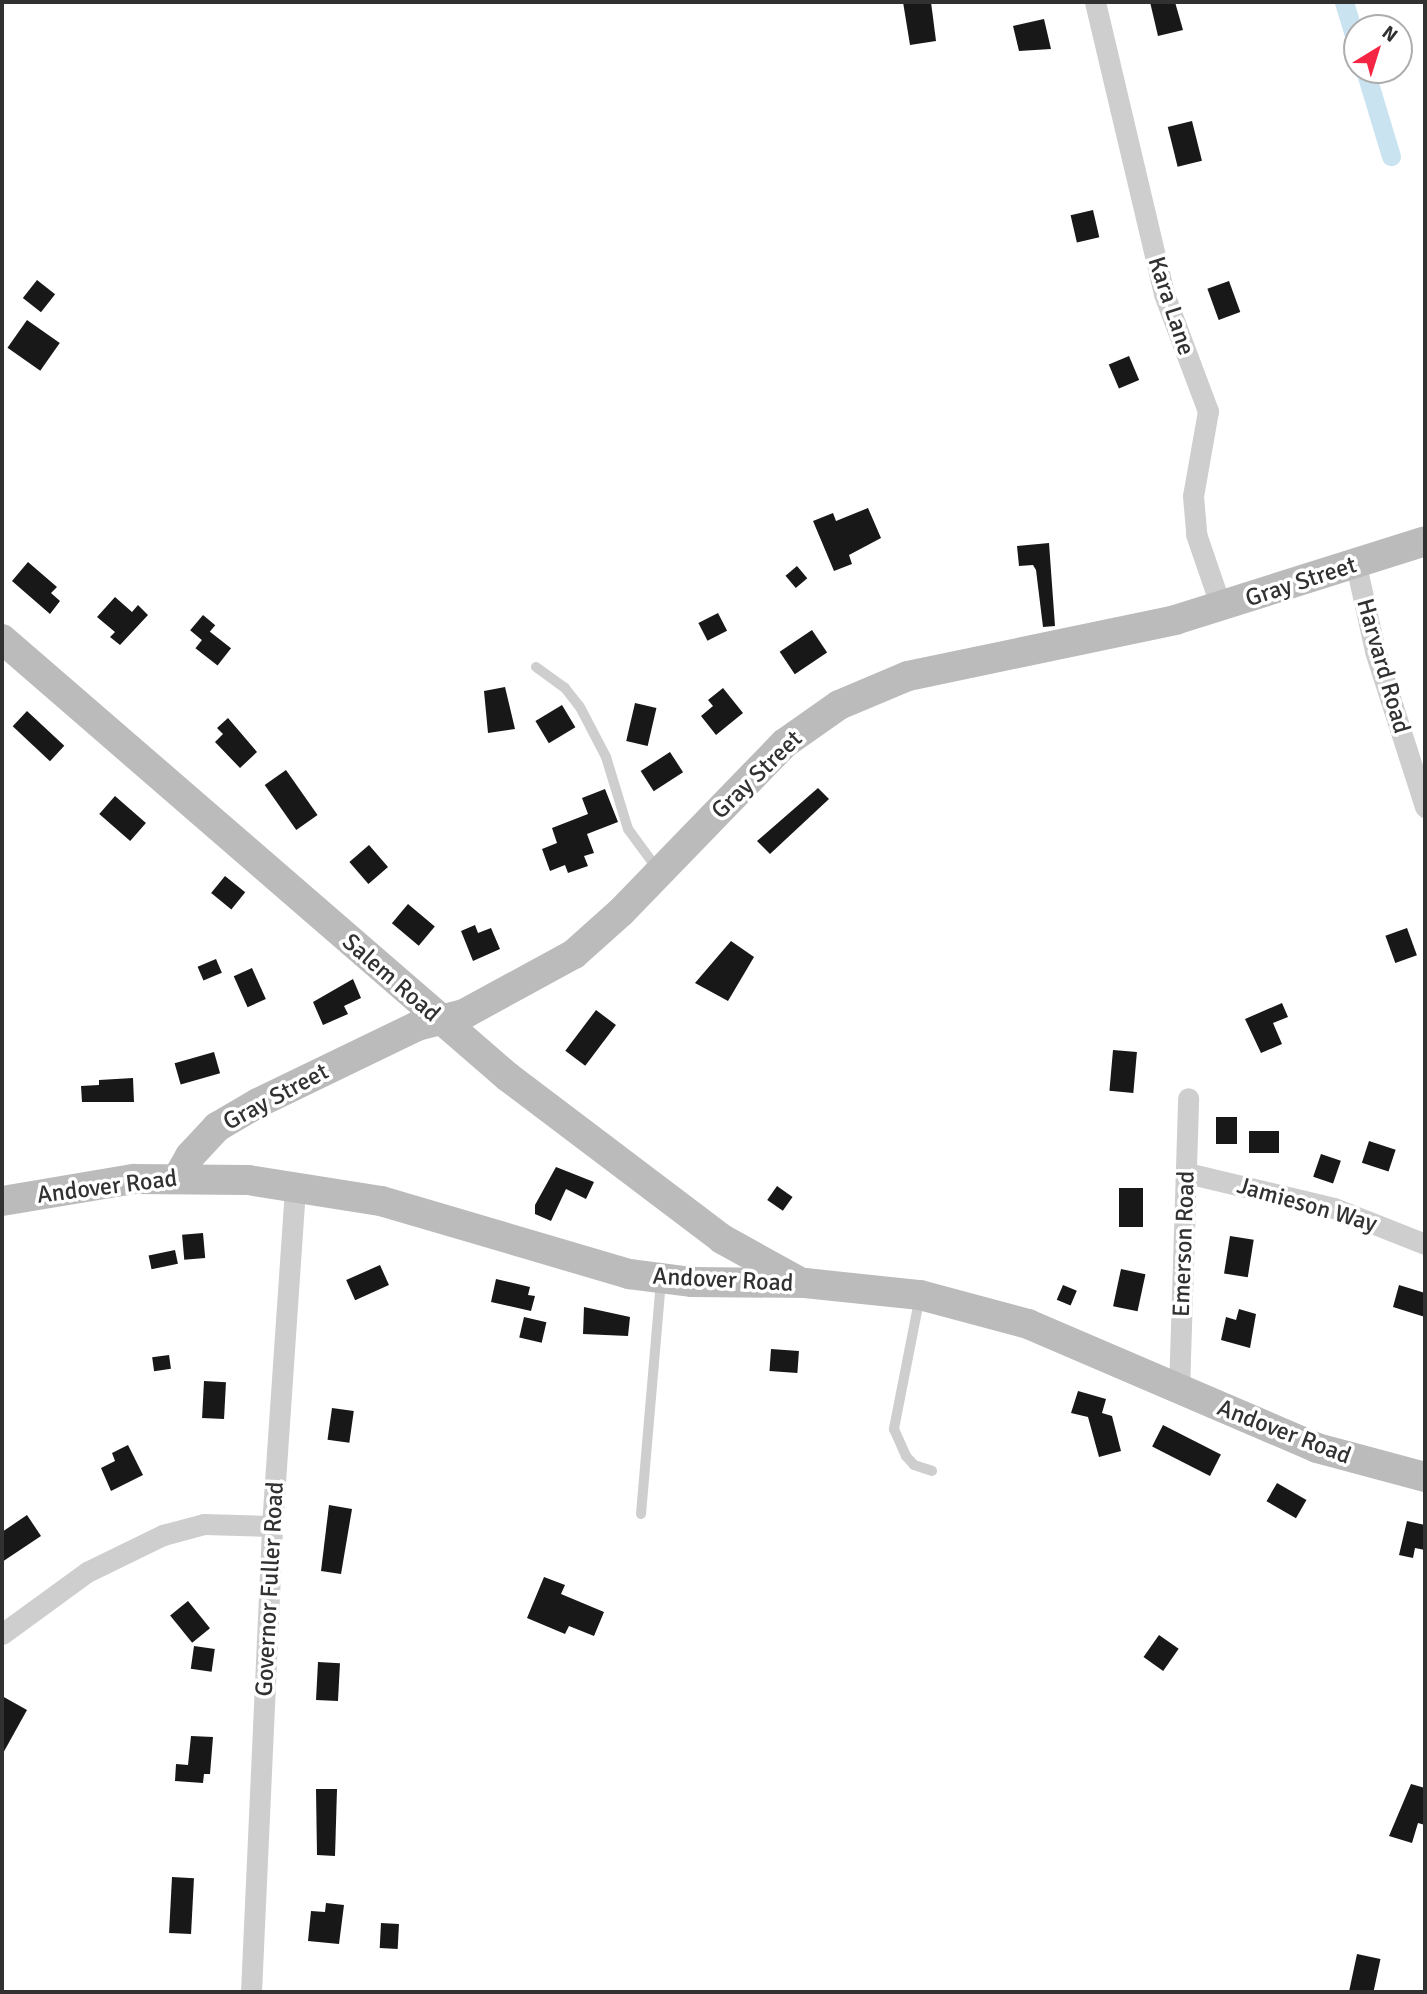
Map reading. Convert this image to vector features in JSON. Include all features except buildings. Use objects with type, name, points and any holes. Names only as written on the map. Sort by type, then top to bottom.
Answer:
[{"type":"main road","name":"Gray Street","points":[[178,1177],[190,1156],[218,1128],[258,1103],[417,1026],[464,1014],[549,971],[598,934],[785,743],[811,723],[866,692],[920,673],[1020,655],[1221,607],[1425,541]]},
{"type":"main road","name":"Salem Road","points":[[2,639],[439,1020],[588,1141],[722,1239],[805,1283]]},
{"type":"main road","name":"Andover Road","points":[[2,1201],[103,1183],[178,1177],[295,1185],[381,1200],[556,1256],[662,1279],[722,1283],[805,1283],[920,1295],[1019,1321],[1317,1448],[1425,1477]]},
{"type":"main road","points":[[722,1239],[722,1283]]},
{"type":"street","name":"Kara Lane","points":[[1095,2],[1164,294],[1208,411],[1193,496],[1196,534],[1221,607]]},
{"type":"street","name":"Harvard Road","points":[[1356,565],[1375,651],[1425,807]]},
{"type":"street","name":"Emerson Road","points":[[1179,1390],[1188,1098]]},
{"type":"street","name":"Jamieson Way","points":[[1187,1173],[1334,1208],[1425,1244]]},
{"type":"street","name":"Governor Fuller Road","points":[[251,1992],[272,1526],[295,1185]]},
{"type":"street","points":[[2,1634],[88,1572],[154,1539],[204,1524],[272,1526]]},
{"type":"lane","points":[[536,667],[565,688],[580,707],[606,757],[628,830],[660,873]]},
{"type":"lane","points":[[641,1514],[662,1279]]},
{"type":"lane","points":[[920,1295],[894,1429],[906,1456],[914,1465],[932,1471]]},
{"type":"waterway","points":[[1344,2],[1348,14]]},
{"type":"waterway","points":[[1369,84],[1391,156]]}]
